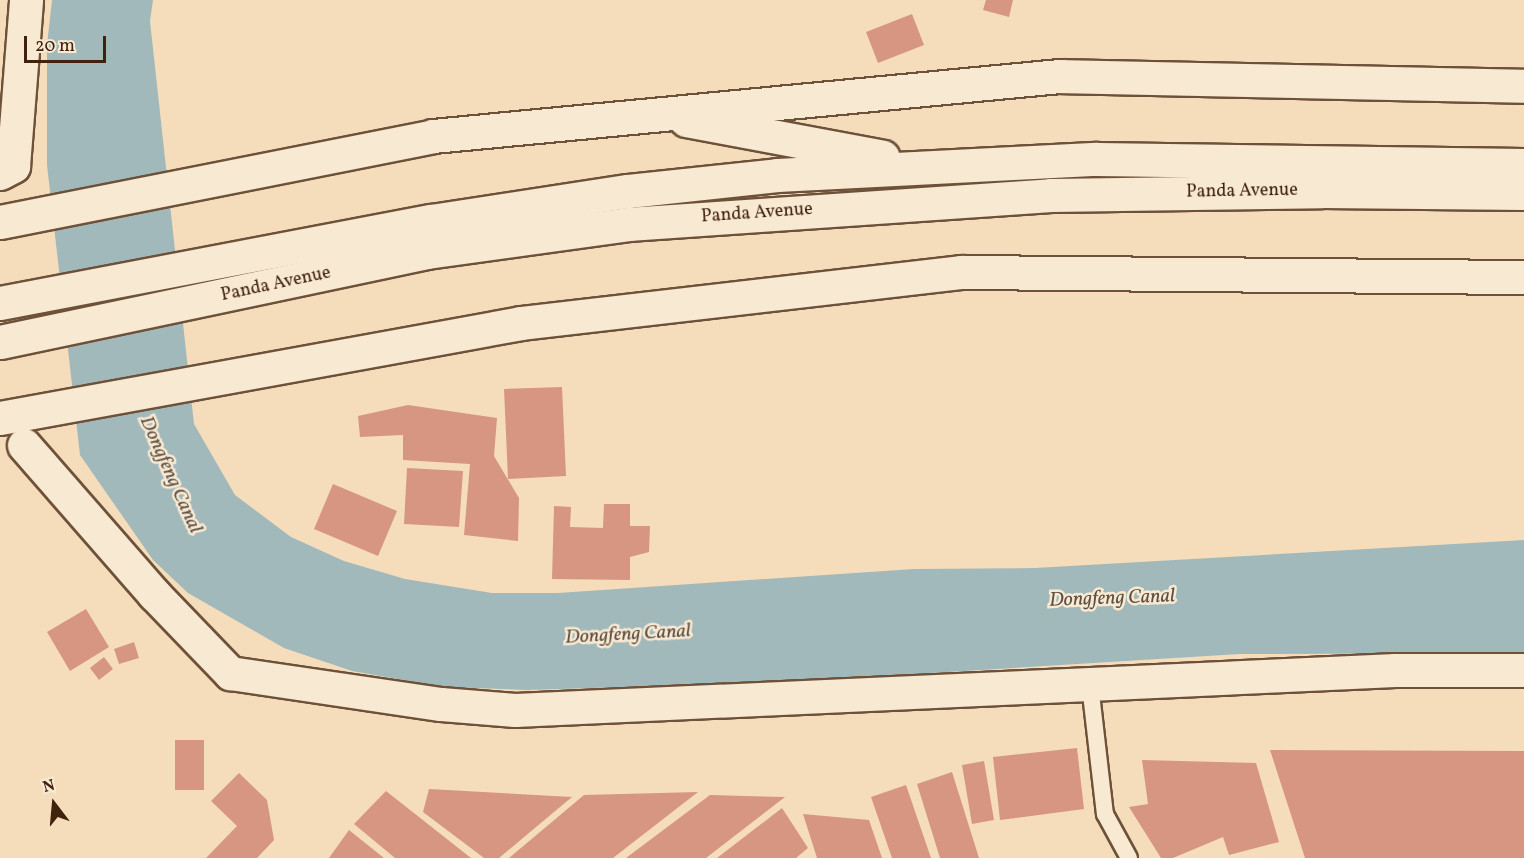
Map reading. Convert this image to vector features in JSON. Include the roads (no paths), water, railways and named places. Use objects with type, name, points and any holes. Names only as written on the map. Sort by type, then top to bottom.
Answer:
[{"type":"street","points":[[0,173],[14,166],[26,0]]},
{"type":"street","points":[[14,219],[433,136],[648,112],[1060,76],[1524,86]]},
{"type":"street","points":[[648,112],[935,167]]},
{"type":"street","name":"Panda Avenue","points":[[12,300],[204,267],[431,221],[628,191],[777,175],[1097,159],[1524,165]]},
{"type":"street","name":"Panda Avenue","points":[[15,338],[427,252],[628,224],[1051,195],[1322,190],[1524,193]]},
{"type":"street","points":[[0,418],[222,375],[521,323],[961,272],[1524,277]]},
{"type":"street","points":[[24,445],[154,594],[230,673],[441,704],[515,710],[1395,669],[1524,670]]},
{"type":"lane","points":[[1090,685],[1105,814],[1129,858]]},
{"type":"water","name":"Dongfeng Canal","points":[[52,0],[153,0],[150,21],[194,424],[235,495],[291,537],[344,561],[405,579],[492,593],[558,593],[914,569],[1035,568],[1524,540],[1524,653],[1240,654],[784,682],[528,690],[443,687],[352,671],[284,648],[188,593],[153,560],[80,455],[47,165],[47,45]]}]
